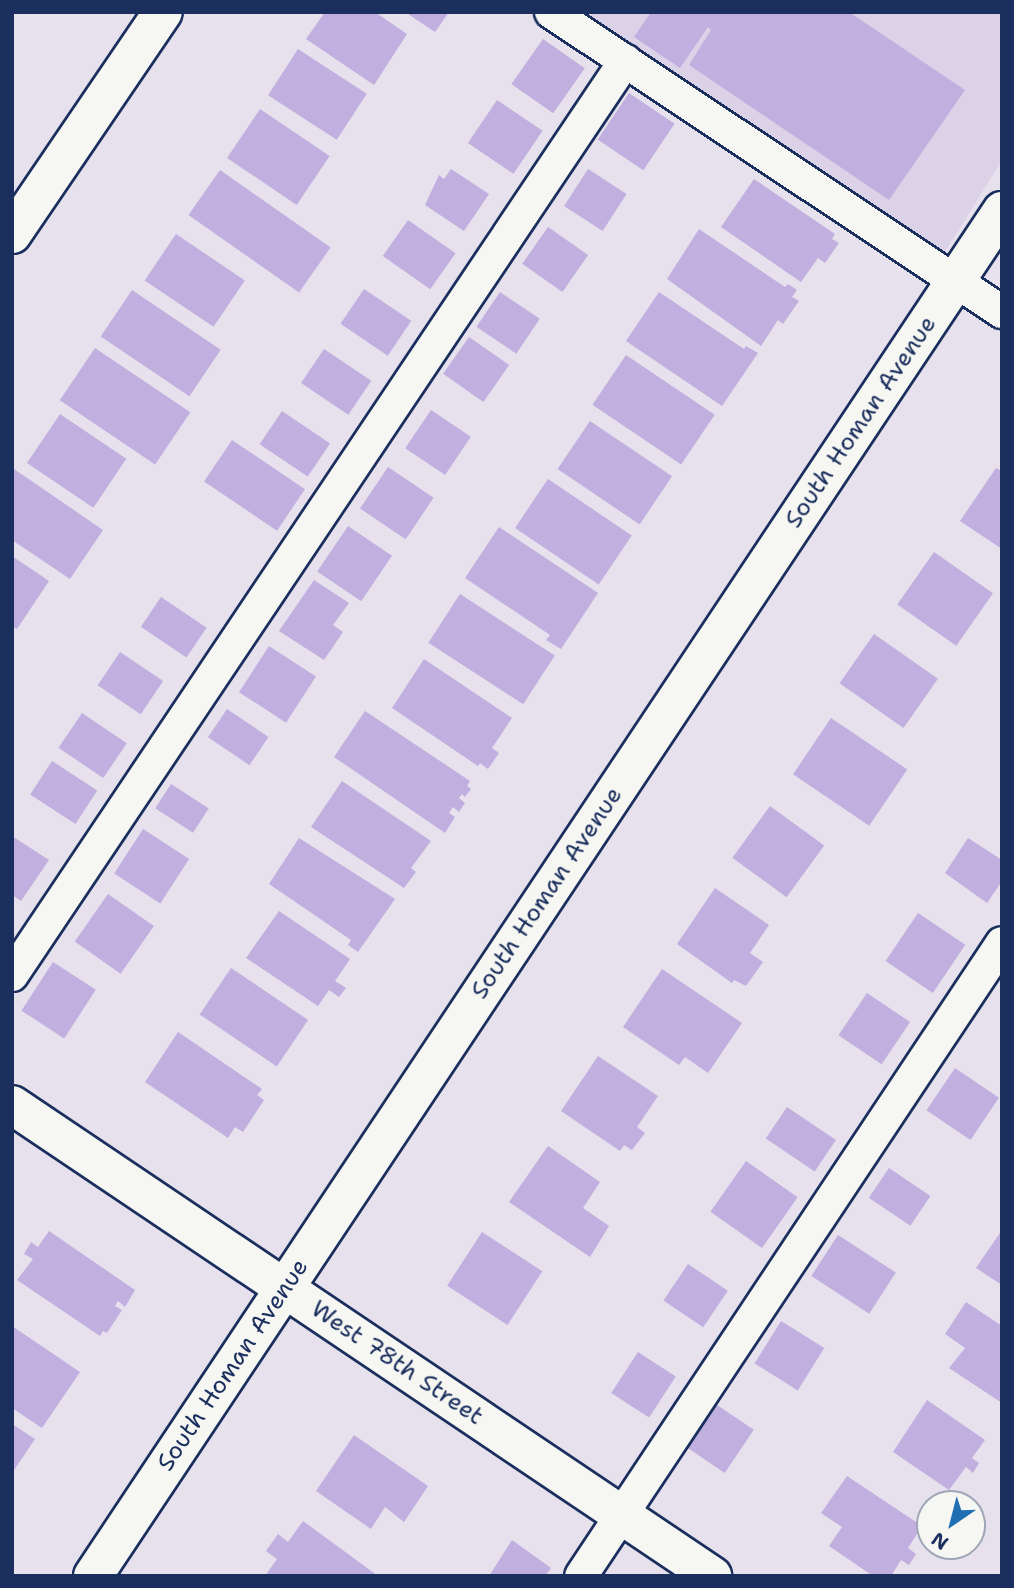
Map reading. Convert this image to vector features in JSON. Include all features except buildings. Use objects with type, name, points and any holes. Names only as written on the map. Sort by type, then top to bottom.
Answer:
[{"type":"street","points":[[12,234],[163,12]]},
{"type":"street","name":"South Homan Avenue","points":[[93,1576],[1002,211]]},
{"type":"street","name":"West 78th Street","points":[[12,1105],[712,1576]]},
{"type":"lane","points":[[551,12],[1002,312]]},
{"type":"lane","points":[[12,975],[625,61]]},
{"type":"lane","points":[[581,1576],[1002,943]]},
{"type":"shaded area","points":[[586,12],[1002,12],[1002,160],[935,268],[575,28]]}]
